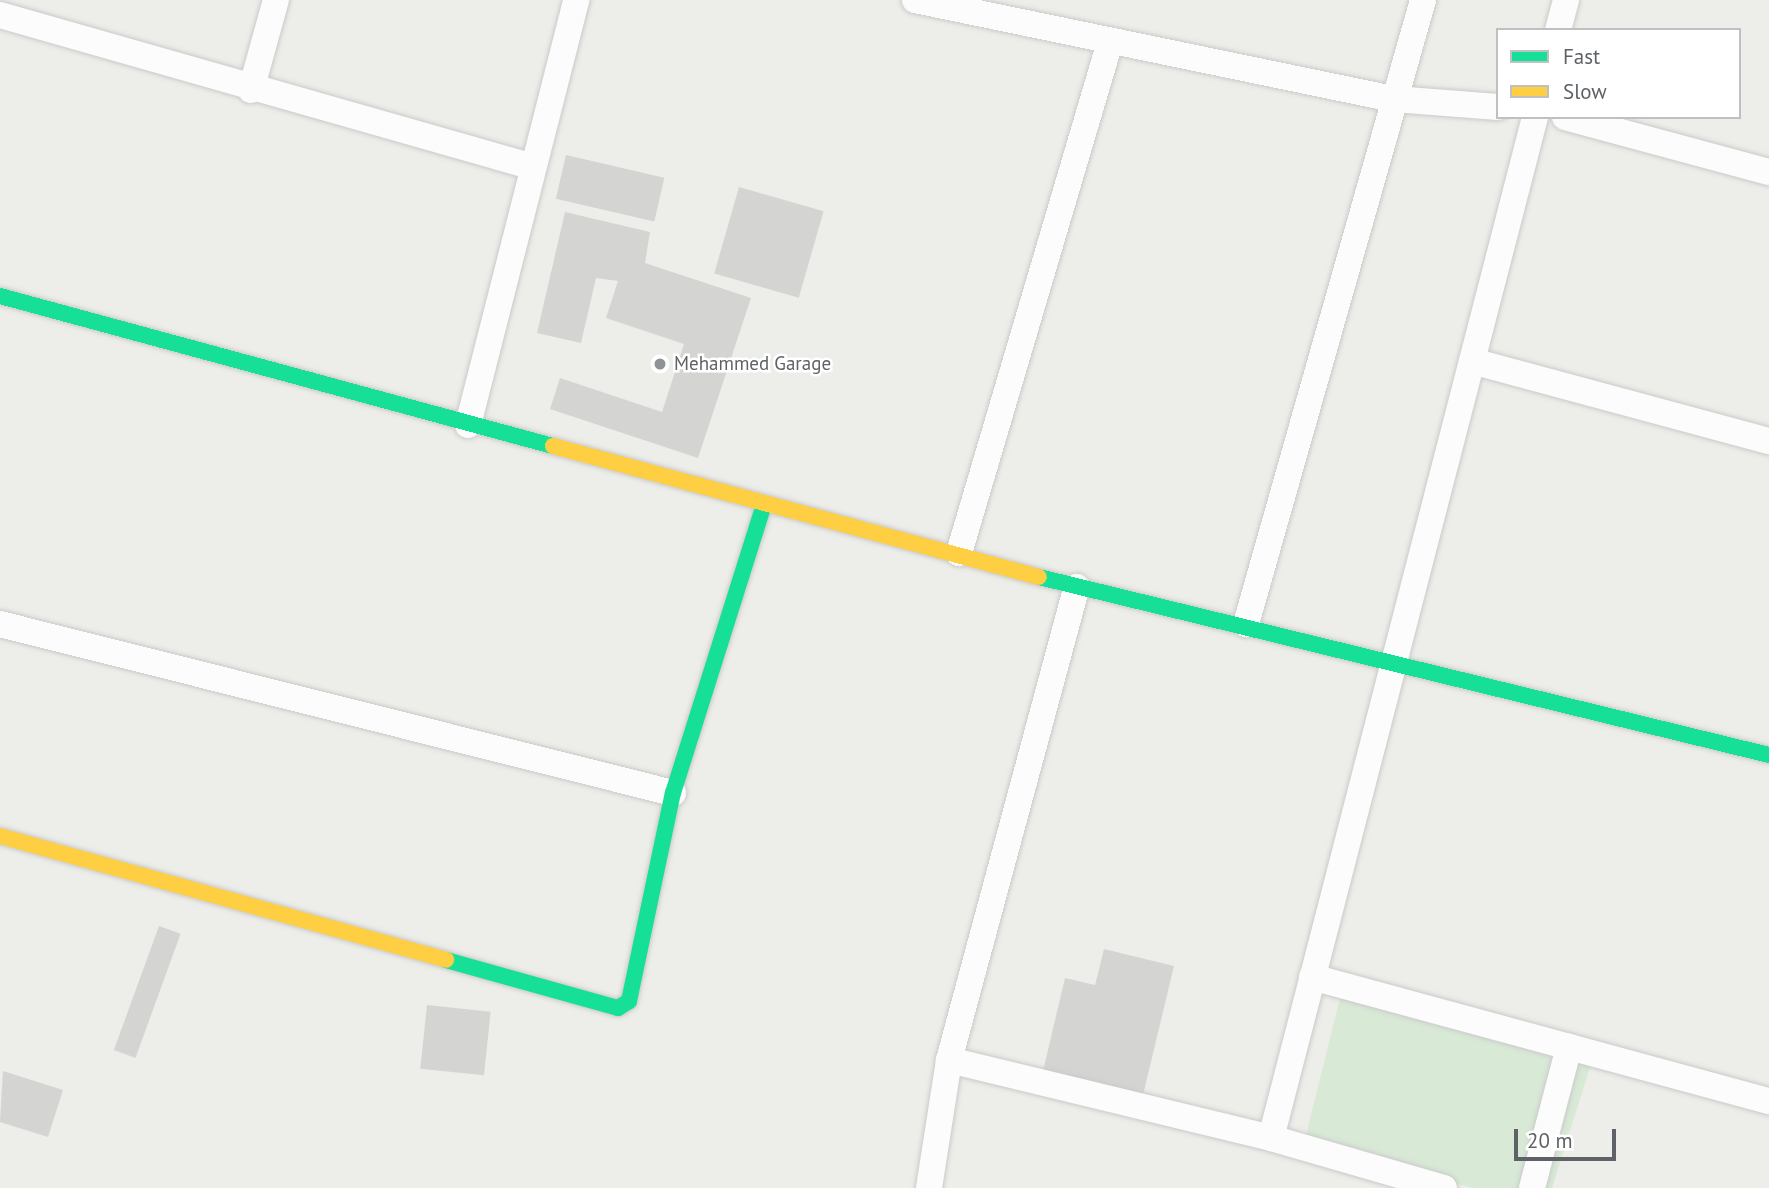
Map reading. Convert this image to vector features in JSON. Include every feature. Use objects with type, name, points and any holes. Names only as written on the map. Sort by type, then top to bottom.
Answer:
[{"type":"street","points":[[251,90],[276,0]]},
{"type":"street","points":[[468,425],[530,166],[576,0]]},
{"type":"street","points":[[915,0],[1110,43],[1395,99],[1496,107]]},
{"type":"street","points":[[1246,624],[1423,0]]},
{"type":"street","points":[[1559,28],[1566,0]]},
{"type":"street","points":[[0,15],[251,90],[530,166]]},
{"type":"street","points":[[959,553],[1110,43]]},
{"type":"street","points":[[1271,1138],[1534,119]]},
{"type":"street","points":[[1572,119],[1769,172]]},
{"type":"street","points":[[0,296],[764,505],[959,553],[1077,587],[1246,624],[1393,666],[1769,755]]},
{"type":"street","points":[[1472,361],[1769,441]]},
{"type":"street","points":[[0,836],[618,1008],[629,1000],[673,793],[764,505]]},
{"type":"street","points":[[929,1188],[949,1060],[1077,587]]},
{"type":"street","points":[[0,624],[673,793]]},
{"type":"street","points":[[1312,977],[1769,1101]]},
{"type":"street","points":[[1532,1188],[1569,1047]]},
{"type":"street","points":[[949,1060],[1271,1138],[1444,1188]]},
{"type":"green space","points":[[1346,974],[1597,1045],[1552,1188],[1473,1188],[1304,1143]]},
{"type":"building","points":[[566,155],[664,178],[654,222],[556,199]]},
{"type":"building","points":[[739,187],[824,211],[799,298],[714,274]]},
{"type":"building","points":[[565,212],[650,232],[645,263],[751,298],[698,458],[550,409],[560,378],[662,412],[684,344],[606,318],[618,281],[596,278],[581,343],[537,333]]},
{"type":"building","points":[[159,926],[181,934],[135,1058],[114,1050]]},
{"type":"building","points":[[1104,949],[1174,966],[1143,1095],[1043,1071],[1065,978],[1095,985]]},
{"type":"building","points":[[427,1005],[491,1012],[484,1075],[420,1069]]},
{"type":"building","points":[[3,1071],[63,1090],[48,1137],[0,1122]]},
{"type":"traffic: fast","points":[[0,296],[553,446]]},
{"type":"traffic: fast","points":[[446,960],[618,1008],[629,1001],[673,793],[764,505]]},
{"type":"traffic: fast","points":[[1039,577],[1769,755]]},
{"type":"traffic: slow","points":[[553,446],[1039,577]]},
{"type":"traffic: slow","points":[[0,836],[446,960]]},
{"type":"place","name":"Mehammed Garage","points":[[660,364]]}]
